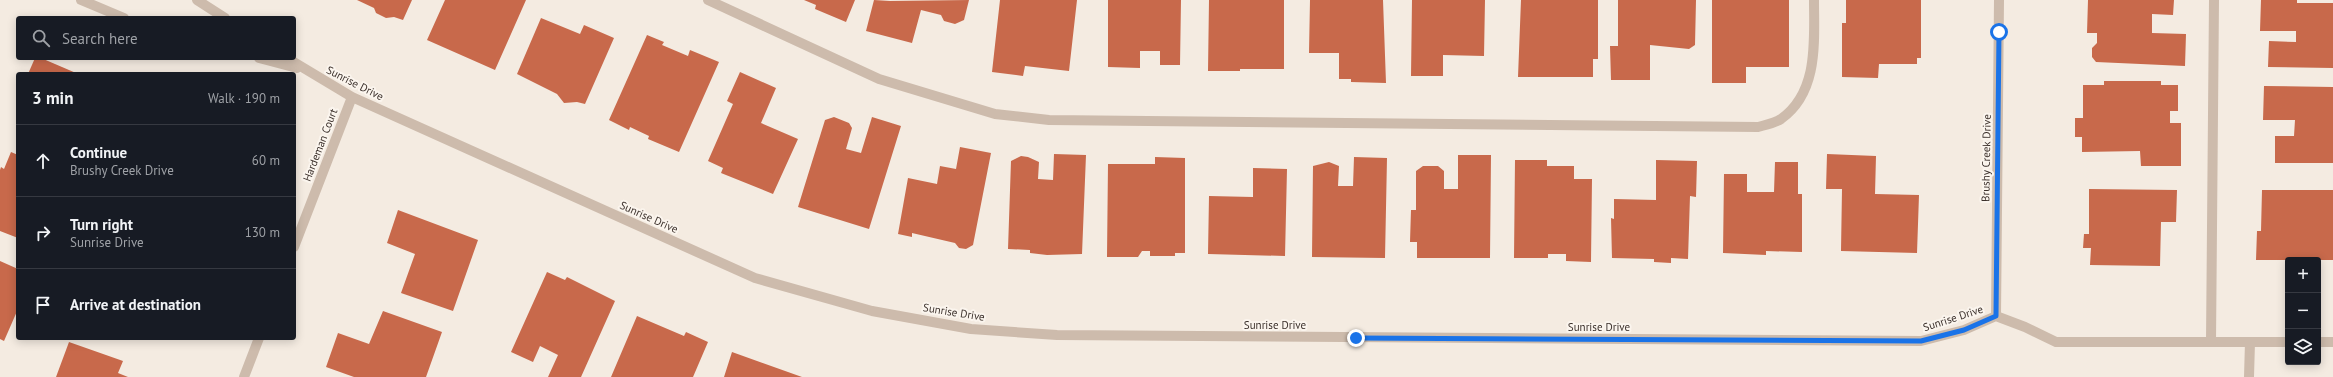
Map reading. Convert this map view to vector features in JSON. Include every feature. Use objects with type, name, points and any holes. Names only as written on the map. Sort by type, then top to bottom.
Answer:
[{"type":"street","points":[[81,0],[119,16]]},
{"type":"street","points":[[197,0],[222,16]]},
{"type":"street","points":[[708,0],[879,79],[995,114],[1049,120],[1758,127],[1780,120],[1797,103],[1811,77],[1814,0]]},
{"type":"street","name":"Brushy Creek Drive","points":[[1996,316],[1999,0]]},
{"type":"street","points":[[2211,342],[2214,0]]},
{"type":"street","name":"Sunrise Drive","points":[[267,60],[305,70]]},
{"type":"street","name":"Sunrise Drive","points":[[290,60],[352,97],[755,278],[872,311],[971,328],[1057,336],[1921,341],[1964,330],[1996,316],[2025,327],[2056,342],[2285,342]]},
{"type":"street","name":"Hardeman Court","points":[[296,242],[352,97]]},
{"type":"street","points":[[244,377],[258,340]]},
{"type":"street","points":[[2249,377],[2250,342]]},
{"type":"street","points":[[2321,342],[2333,342]]},
{"type":"building","points":[[357,0],[412,0],[403,20],[394,17],[386,18],[376,13],[374,8]]},
{"type":"building","points":[[445,0],[526,0],[495,70],[427,40]]},
{"type":"building","points":[[804,0],[855,0],[846,22],[815,9],[816,5]]},
{"type":"building","points":[[874,0],[969,0],[964,20],[955,24],[944,21],[941,15],[921,10],[912,43],[866,31]]},
{"type":"building","points":[[1000,0],[1077,0],[1069,71],[1025,66],[1023,76],[992,72]]},
{"type":"building","points":[[1108,0],[1181,0],[1180,65],[1160,65],[1160,51],[1140,51],[1140,68],[1108,67]]},
{"type":"building","points":[[1209,0],[1284,0],[1284,69],[1208,71]]},
{"type":"building","points":[[1310,0],[1383,0],[1386,83],[1351,82],[1351,79],[1339,79],[1339,53],[1309,53]]},
{"type":"building","points":[[1412,0],[1485,0],[1484,56],[1443,55],[1443,76],[1411,76]]},
{"type":"building","points":[[1521,0],[1598,0],[1598,59],[1593,59],[1593,77],[1518,77]]},
{"type":"building","points":[[1618,0],[1696,0],[1695,45],[1689,49],[1650,45],[1650,80],[1611,80],[1610,46],[1618,46]]},
{"type":"building","points":[[1712,0],[1789,0],[1789,67],[1746,67],[1746,83],[1712,83]]},
{"type":"building","points":[[1846,0],[1921,0],[1921,58],[1917,58],[1917,64],[1879,64],[1878,78],[1842,77],[1842,23],[1846,23]]},
{"type":"building","points":[[2088,0],[2174,0],[2173,15],[2152,14],[2152,33],[2186,34],[2185,66],[2096,62],[2092,57],[2092,48],[2097,43],[2097,33],[2087,33]]},
{"type":"building","points":[[2261,0],[2297,0],[2297,3],[2333,3],[2333,68],[2268,67],[2269,41],[2296,42],[2296,31],[2260,31]]},
{"type":"building","points":[[541,18],[580,34],[584,25],[614,38],[585,104],[577,102],[564,103],[557,94],[517,74]]},
{"type":"building","points":[[647,35],[664,42],[662,45],[688,56],[690,50],[719,62],[679,152],[648,139],[649,136],[630,127],[629,130],[609,120]]},
{"type":"building","points":[[34,60],[46,60],[74,72],[29,72]]},
{"type":"building","points":[[740,72],[776,88],[761,123],[798,139],[773,194],[721,173],[723,168],[708,161],[733,104],[727,101]]},
{"type":"building","points":[[2104,81],[2161,81],[2161,85],[2178,85],[2178,111],[2170,111],[2170,123],[2181,123],[2181,166],[2141,166],[2140,151],[2082,152],[2082,137],[2075,137],[2075,118],[2083,118],[2083,85],[2104,85]]},
{"type":"building","points":[[2264,86],[2333,87],[2333,163],[2275,163],[2275,136],[2294,136],[2295,120],[2263,120]]},
{"type":"building","points":[[834,117],[849,123],[852,128],[846,149],[861,153],[872,117],[901,126],[869,229],[798,207],[825,120]]},
{"type":"building","points":[[960,147],[991,153],[973,245],[966,249],[959,248],[955,243],[912,233],[912,237],[898,234],[908,178],[937,184],[940,166],[956,169]]},
{"type":"building","points":[[11,152],[16,154],[16,237],[0,231],[0,170],[1,167],[4,169]]},
{"type":"building","points":[[1054,154],[1086,155],[1082,254],[1047,255],[1030,253],[1030,250],[1008,249],[1011,161],[1021,156],[1028,157],[1039,162],[1038,179],[1053,180]]},
{"type":"building","points":[[1827,154],[1876,156],[1875,194],[1919,195],[1917,253],[1841,251],[1842,189],[1826,189]]},
{"type":"building","points":[[1458,155],[1491,155],[1490,258],[1417,258],[1417,242],[1410,242],[1411,210],[1416,210],[1416,171],[1423,166],[1438,166],[1444,171],[1444,189],[1458,189]]},
{"type":"building","points":[[1155,157],[1185,158],[1185,253],[1175,253],[1175,256],[1150,256],[1150,251],[1142,251],[1138,257],[1107,257],[1108,164],[1155,164]]},
{"type":"building","points":[[1354,157],[1387,158],[1385,258],[1312,257],[1313,166],[1329,162],[1339,166],[1338,186],[1353,186]]},
{"type":"building","points":[[1515,160],[1547,160],[1547,166],[1574,166],[1574,179],[1592,179],[1591,262],[1566,261],[1566,254],[1548,254],[1548,258],[1514,258]]},
{"type":"building","points":[[1656,160],[1697,161],[1696,197],[1690,196],[1688,259],[1671,258],[1671,263],[1654,262],[1654,259],[1612,258],[1611,218],[1614,219],[1614,199],[1656,200]]},
{"type":"building","points":[[1775,162],[1798,162],[1798,194],[1802,194],[1802,252],[1766,251],[1766,255],[1723,253],[1724,174],[1747,174],[1747,192],[1774,192]]},
{"type":"building","points":[[1253,168],[1287,169],[1285,256],[1208,254],[1209,196],[1253,197]]},
{"type":"building","points":[[2089,189],[2177,190],[2176,222],[2161,222],[2160,266],[2090,265],[2091,248],[2083,248],[2084,234],[2089,234]]},
{"type":"building","points":[[2262,190],[2333,190],[2333,260],[2321,260],[2321,257],[2285,257],[2285,260],[2256,260],[2257,231],[2261,231]]},
{"type":"building","points":[[398,210],[478,240],[453,311],[401,293],[415,254],[387,243]]},
{"type":"building","points":[[0,261],[16,268],[16,314],[4,341],[0,339]]},
{"type":"building","points":[[547,272],[565,280],[567,277],[615,301],[581,377],[548,377],[558,355],[540,346],[533,362],[511,352]]},
{"type":"building","points":[[383,311],[442,332],[426,377],[354,377],[326,367],[338,333],[369,344]]},
{"type":"building","points":[[637,316],[684,336],[686,332],[708,342],[693,377],[611,377]]},
{"type":"building","points":[[69,342],[123,361],[118,373],[128,377],[56,377]]},
{"type":"building","points":[[732,352],[802,377],[724,377]]},
{"type":"route","points":[[1356,338],[1921,341],[1964,330],[1996,316],[1999,32]]}]
